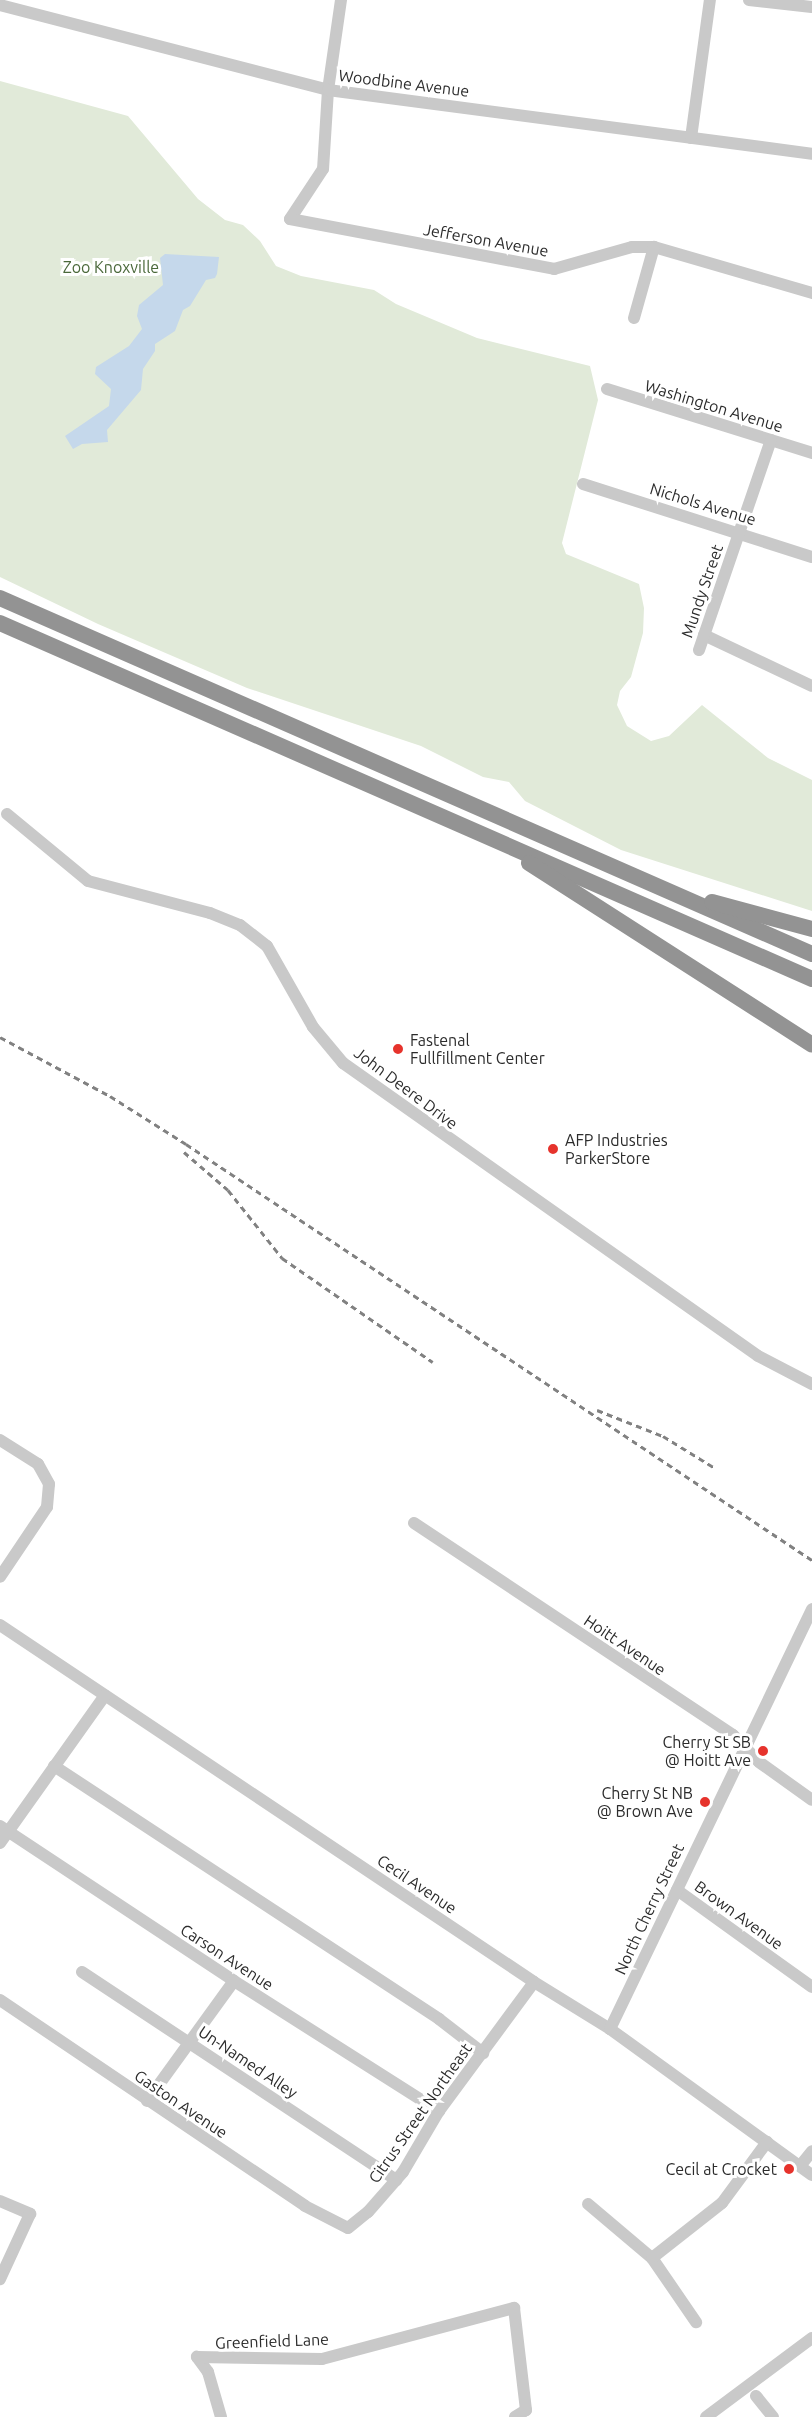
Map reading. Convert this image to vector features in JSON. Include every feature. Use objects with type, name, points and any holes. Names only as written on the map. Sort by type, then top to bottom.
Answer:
[{"type":"highway","points":[[0,598],[812,954]]},
{"type":"highway","points":[[0,623],[496,841],[618,891],[812,979]]},
{"type":"highway","points":[[496,841],[812,1045]]},
{"type":"highway","points":[[652,885],[812,929]]},
{"type":"street","points":[[328,90],[341,0]]},
{"type":"street","points":[[692,138],[710,0]]},
{"type":"street","points":[[749,0],[812,7]]},
{"type":"street","name":"Woodbine Avenue","points":[[0,5],[328,90],[812,154]]},
{"type":"street","name":"Jefferson Avenue","points":[[328,90],[323,169],[290,219],[555,269],[632,247],[654,247],[812,293]]},
{"type":"street","points":[[634,318],[654,247]]},
{"type":"street","name":"Washington Avenue","points":[[607,389],[812,453]]},
{"type":"street","name":"Mundy Street","points":[[699,650],[771,440]]},
{"type":"street","name":"Nichols Avenue","points":[[584,484],[740,532],[812,557]]},
{"type":"street","points":[[704,635],[812,686]]},
{"type":"street","name":"John Deere Drive","points":[[7,814],[88,881],[210,913],[240,926],[267,946],[314,1027],[343,1063],[758,1356],[812,1384]]},
{"type":"street","points":[[0,1440],[38,1464],[49,1484],[47,1507],[0,1577]]},
{"type":"street","name":"Hoitt Avenue","points":[[414,1524],[744,1746],[759,1762],[812,1800]]},
{"type":"street","name":"North Cherry Street","points":[[610,2029],[744,1746],[812,1609]]},
{"type":"street","name":"Cecil Avenue","points":[[0,1625],[534,1982],[610,2029],[812,2175]]},
{"type":"street","points":[[0,1843],[4,1829],[54,1766],[105,1695]]},
{"type":"street","points":[[54,1766],[439,2019],[483,2054]]},
{"type":"street","name":"Carson Avenue","points":[[4,1829],[234,1982],[439,2111]]},
{"type":"street","name":"Brown Avenue","points":[[676,1890],[812,1987]]},
{"type":"street","name":"Un-Named Alley","points":[[82,1972],[396,2180]]},
{"type":"street","points":[[147,2101],[234,1982]]},
{"type":"street","name":"Citrus Street Northeast","points":[[348,2228],[368,2212],[396,2180],[439,2111],[534,1982]]},
{"type":"street","name":"Gaston Avenue","points":[[0,2000],[305,2206],[348,2228]]},
{"type":"street","points":[[652,2258],[722,2203],[767,2142]]},
{"type":"street","points":[[800,2166],[812,2151]]},
{"type":"street","points":[[0,2201],[30,2214],[0,2279]]},
{"type":"street","points":[[588,2204],[652,2258],[696,2322]]},
{"type":"street","name":"Greenfield Lane","points":[[221,2417],[208,2372],[197,2357],[322,2360],[514,2308],[526,2410],[515,2417]]},
{"type":"street","points":[[706,2417],[812,2338]]},
{"type":"street","points":[[756,2396],[773,2417]]},
{"type":"green space","name":"Zoo Knoxville","points":[[0,81],[128,116],[198,199],[225,220],[243,225],[260,241],[276,266],[301,276],[374,290],[396,304],[477,338],[590,366],[598,400],[562,543],[566,554],[639,584],[644,608],[643,633],[631,677],[620,691],[617,705],[627,726],[651,741],[669,736],[702,705],[768,758],[812,780],[812,911],[621,850],[525,801],[509,782],[483,777],[421,746],[247,688],[98,624],[0,577]]},
{"type":"water","points":[[165,254],[219,257],[217,274],[215,278],[206,280],[190,306],[183,310],[175,331],[155,344],[155,351],[143,369],[141,390],[107,430],[108,442],[82,444],[73,449],[65,436],[109,406],[111,389],[95,374],[96,367],[129,346],[142,329],[137,316],[139,305],[163,285],[160,258]]},
{"type":"railway","points":[[0,1037],[110,1096],[186,1144],[812,1560]]},
{"type":"railway","points":[[184,1152],[228,1190],[282,1258],[433,1362]]},
{"type":"railway","points":[[597,1410],[663,1436],[715,1468]]},
{"type":"place","name":"Fastenal Fullfillment Center","points":[[398,1049]]},
{"type":"place","name":"AFP Industries ParkerStore","points":[[553,1149]]},
{"type":"place","name":"Cherry St SB @ Hoitt Ave","points":[[763,1751]]},
{"type":"place","name":"Cherry St NB @ Brown Ave","points":[[705,1802]]},
{"type":"place","name":"Cecil at Crocket","points":[[789,2169]]}]
